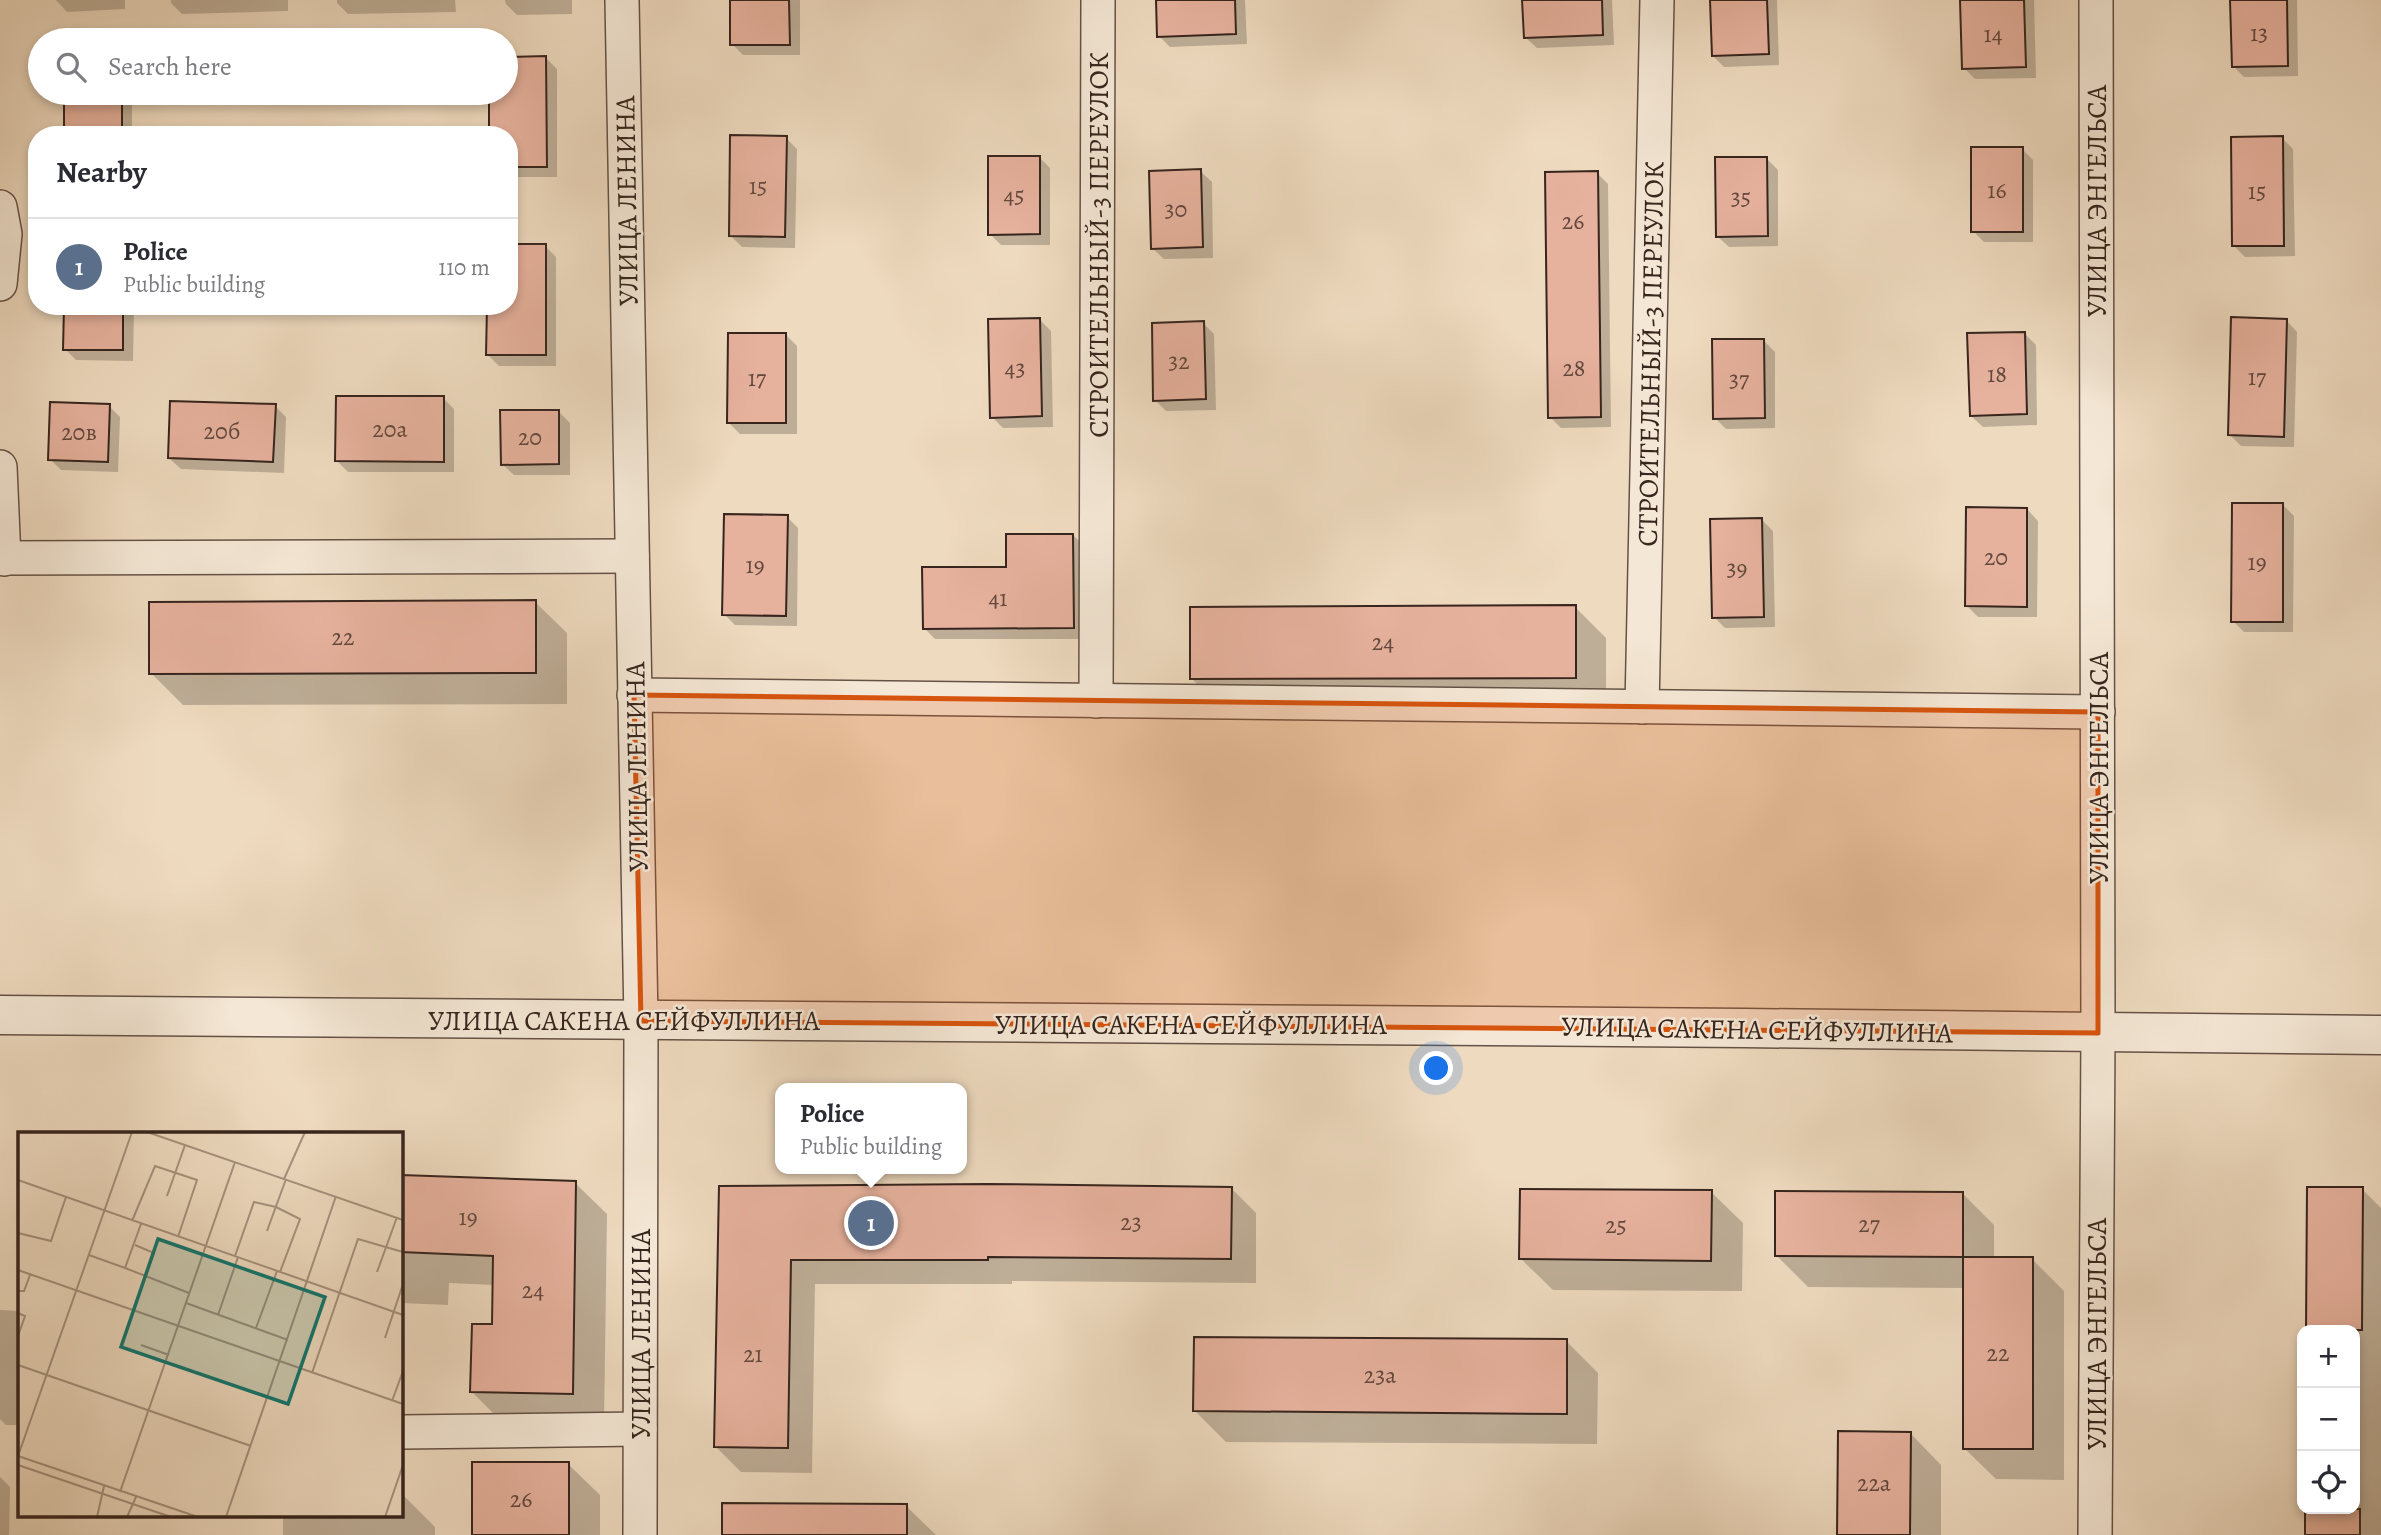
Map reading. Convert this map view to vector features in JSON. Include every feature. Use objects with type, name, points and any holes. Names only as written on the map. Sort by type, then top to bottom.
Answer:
[{"type":"street","name":"УЛИЦА ЛЕНИНА","points":[[622,0],[640,1021],[640,1535]]},
{"type":"street","name":"СТРОИТЕЛЬНЫЙ-3 ПЕРЕУЛОК","points":[[1096,701],[1098,0]]},
{"type":"street","name":"СТРОИТЕЛЬНЫЙ-3 ПЕРЕУЛОК","points":[[1642,707],[1657,0]]},
{"type":"street","name":"УЛИЦА ЭНГЕЛЬСА","points":[[2095,1535],[2098,1033],[2096,0]]},
{"type":"street","points":[[0,207],[5,234],[0,284]]},
{"type":"street","points":[[0,467],[2,559],[632,556]]},
{"type":"street","points":[[634,695],[2098,712]]},
{"type":"street","name":"УЛИЦА САКЕНА СЕЙФУЛЛИНА","points":[[0,1015],[2381,1035]]},
{"type":"street","points":[[402,1432],[640,1429]]},
{"type":"highlighted area","points":[[634,695],[2098,712],[2098,1033],[641,1021]]},
{"type":"building","points":[[730,0],[789,0],[790,45],[730,45]]},
{"type":"building","points":[[1156,0],[1235,0],[1236,34],[1157,37]]},
{"type":"building","points":[[1522,0],[1602,0],[1603,35],[1524,38]]},
{"type":"building","points":[[1710,0],[1767,0],[1769,54],[1712,56]]},
{"type":"building","points":[[1960,0],[2024,0],[2026,67],[1962,69]]},
{"type":"building","points":[[2230,0],[2287,0],[2288,66],[2232,67]]},
{"type":"building","points":[[546,56],[547,167],[518,167],[518,126],[489,126],[489,105],[518,105],[518,57]]},
{"type":"building","points":[[64,105],[122,105],[122,126],[64,126]]},
{"type":"building","points":[[730,135],[787,136],[785,237],[729,236]]},
{"type":"building","points":[[2283,136],[2284,246],[2232,246],[2231,137]]},
{"type":"building","points":[[1971,147],[2023,147],[2023,232],[1971,232]]},
{"type":"building","points":[[988,156],[1040,156],[1040,234],[988,235]]},
{"type":"building","points":[[1715,157],[1767,157],[1768,236],[1716,237]]},
{"type":"building","points":[[1201,169],[1203,247],[1151,249],[1149,171]]},
{"type":"building","points":[[1598,171],[1601,417],[1548,418],[1545,172]]},
{"type":"building","points":[[518,244],[546,244],[546,355],[486,355],[487,315],[518,315]]},
{"type":"building","points":[[64,315],[123,315],[123,350],[63,350]]},
{"type":"building","points":[[2231,317],[2287,319],[2284,437],[2228,435]]},
{"type":"building","points":[[1040,318],[1042,416],[990,418],[988,319]]},
{"type":"building","points":[[1204,321],[1206,399],[1153,401],[1152,323]]},
{"type":"building","points":[[2025,332],[2027,414],[1970,416],[1967,333]]},
{"type":"building","points":[[728,333],[786,333],[786,423],[727,423]]},
{"type":"building","points":[[1712,339],[1764,339],[1765,418],[1713,419]]},
{"type":"building","points":[[336,396],[444,396],[444,462],[335,461]]},
{"type":"building","points":[[170,401],[276,404],[273,462],[168,458]]},
{"type":"building","points":[[50,402],[110,404],[108,462],[48,460]]},
{"type":"building","points":[[500,410],[559,410],[559,464],[501,465]]},
{"type":"building","points":[[2232,503],[2283,503],[2283,622],[2231,622]]},
{"type":"building","points":[[1966,507],[2027,508],[2027,607],[1965,606]]},
{"type":"building","points":[[724,514],[788,515],[786,616],[722,615]]},
{"type":"building","points":[[1762,518],[1764,617],[1712,618],[1710,519]]},
{"type":"building","points":[[1006,534],[1073,534],[1074,628],[923,629],[922,567],[1006,567]]},
{"type":"building","points":[[536,600],[536,673],[149,674],[149,602]]},
{"type":"building","points":[[1576,605],[1576,678],[1190,679],[1190,607]]},
{"type":"building","points":[[402,1175],[576,1181],[573,1394],[470,1392],[472,1324],[492,1324],[493,1256],[402,1252]]},
{"type":"building","points":[[988,1184],[1232,1187],[1231,1259],[988,1257],[988,1260],[791,1260],[788,1448],[714,1447],[719,1186]]},
{"type":"building","points":[[2307,1187],[2363,1187],[2362,1330],[2360,1325],[2306,1325]]},
{"type":"building","points":[[1520,1189],[1712,1190],[1711,1261],[1519,1259]]},
{"type":"building","points":[[1775,1191],[1963,1192],[1963,1257],[1775,1256]]},
{"type":"building","points":[[1963,1257],[2033,1257],[2033,1449],[1963,1449]]},
{"type":"building","points":[[1194,1337],[1567,1339],[1567,1414],[1193,1411]]},
{"type":"building","points":[[1838,1431],[1911,1432],[1910,1535],[1837,1535]]},
{"type":"building","points":[[472,1462],[569,1462],[569,1535],[472,1535]]},
{"type":"building","points":[[722,1503],[907,1504],[907,1535],[722,1535]]},
{"type":"building","points":[[2305,1514],[2360,1514],[2360,1535],[2305,1535]]},
{"type":"place","name":"Police","points":[[871,1223]]}]
